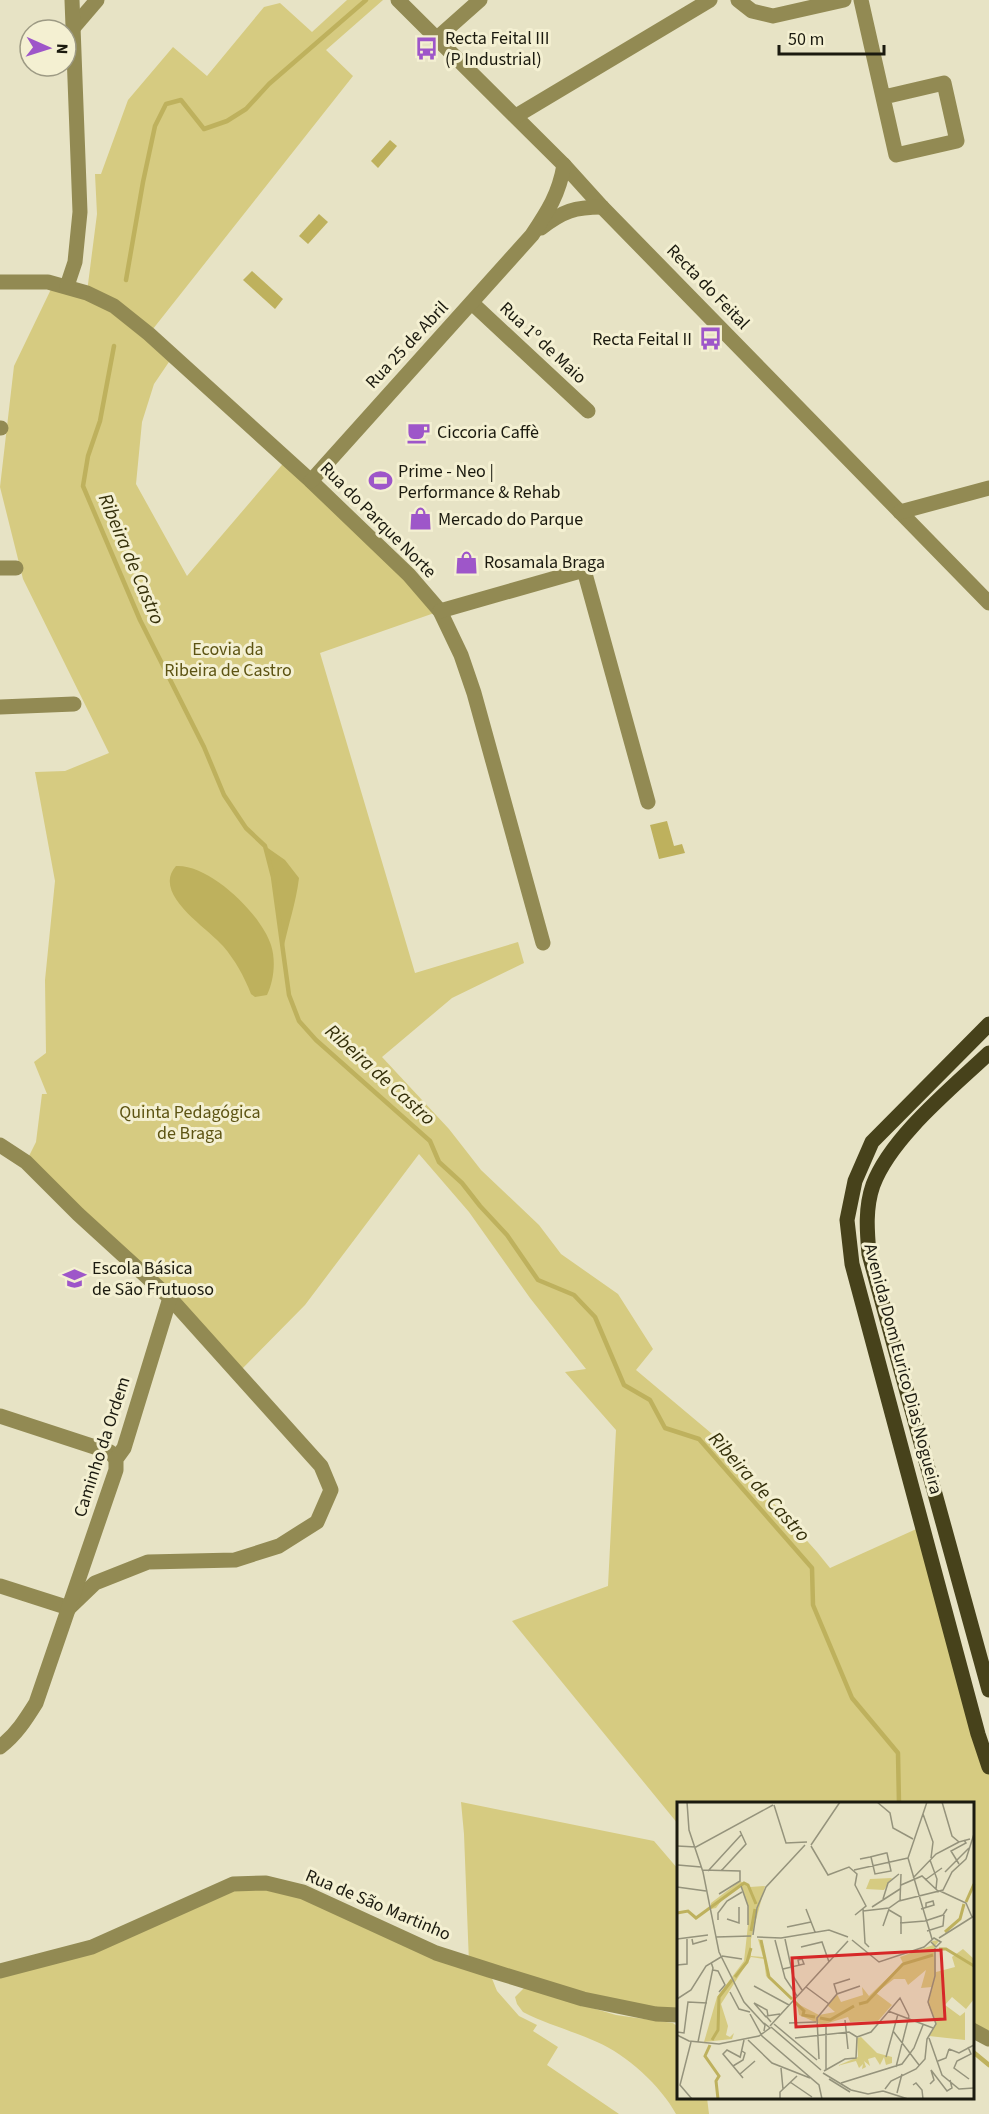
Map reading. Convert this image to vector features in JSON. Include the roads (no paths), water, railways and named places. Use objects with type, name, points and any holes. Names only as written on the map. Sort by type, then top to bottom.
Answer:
[{"type":"main road","name":"Avenida Dom Eurico Dias Nogueira","points":[[989,1024],[872,1142],[855,1180],[847,1220],[852,1264],[978,1734],[989,1767]]},
{"type":"main road","name":"Avenida Dom Eurico Dias Nogueira","points":[[989,1053],[918,1121],[887,1158],[873,1186],[866,1220],[868,1254],[989,1690]]},
{"type":"street","points":[[72,0],[73,18]]},
{"type":"street","points":[[78,22],[97,0]]},
{"type":"street","name":"Recta do Feital","points":[[398,0],[516,116],[989,603]]},
{"type":"street","points":[[436,39],[480,0]]},
{"type":"street","points":[[516,116],[710,0]]},
{"type":"street","points":[[738,0],[752,11],[773,16],[844,0]]},
{"type":"street","points":[[861,0],[896,155],[957,141],[944,83],[884,97]]},
{"type":"street","points":[[67,286],[75,262],[80,212],[75,78]]},
{"type":"street","name":"Rua 25 de Abril","points":[[311,481],[532,235],[561,185],[564,165]]},
{"type":"street","name":"Rua 25 de Abril","points":[[532,235],[560,214],[581,207],[602,207]]},
{"type":"street","name":"Rua do Parque Norte","points":[[0,282],[48,282],[87,293],[114,306],[311,481],[410,575],[440,611],[462,655],[474,693],[543,943]]},
{"type":"street","name":"Rua 1º de Maio","points":[[472,303],[588,411]]},
{"type":"street","points":[[900,512],[989,488]]},
{"type":"street","points":[[0,568],[16,568]]},
{"type":"street","points":[[440,611],[584,570],[648,802]]},
{"type":"street","points":[[0,707],[74,704]]},
{"type":"street","points":[[0,1145],[26,1162],[78,1214],[170,1298]]},
{"type":"street","name":"Caminho da Ordem","points":[[0,1747],[23,1723],[36,1703],[116,1470],[116,1459],[124,1448],[170,1298]]},
{"type":"street","name":"Caminho da Ordem","points":[[69,1608],[95,1583],[148,1562],[235,1560],[279,1546],[317,1522],[331,1490],[321,1466],[170,1298]]},
{"type":"street","points":[[0,1416],[110,1452],[116,1459]]},
{"type":"street","points":[[0,1586],[69,1608]]},
{"type":"street","name":"Rua de São Martinho","points":[[0,1971],[92,1947],[233,1884],[266,1882],[303,1892],[436,1953],[582,1999],[656,2014],[677,2015]]},
{"type":"street","points":[[974,2030],[989,2031]]},
{"type":"street","points":[[974,2031],[989,2039]]},
{"type":"waterway","name":"Ribeira de Castro","points":[[126,280],[155,126],[166,104],[181,100],[204,129],[227,121],[246,109],[269,84],[366,0]]},
{"type":"waterway","name":"Ribeira de Castro","points":[[114,346],[100,421],[88,456],[83,486],[140,620],[204,747],[224,795],[246,828],[265,846],[273,877],[289,995],[299,1021],[316,1040],[430,1141],[439,1162],[462,1183],[507,1235],[538,1280],[574,1295],[595,1317],[624,1385],[650,1400],[665,1428],[699,1439],[812,1568],[813,1605],[852,1698],[898,1753],[899,1802]]},
{"type":"waterway","name":"Ribeira de Castro","points":[[974,2053],[989,2065]]},
{"type":"place","name":"Recta Feital III (P Industrial)","points":[[427,48]]},
{"type":"place","name":"Recta Feital II","points":[[710,339]]},
{"type":"place","name":"Ciccoria Caffè","points":[[419,432]]},
{"type":"place","name":"Prime - Neo | Performance & Rehab","points":[[380,481]]},
{"type":"place","name":"Mercado do Parque","points":[[420,519]]},
{"type":"place","name":"Rosamala Braga","points":[[466,562]]},
{"type":"place","name":"Escola Básica de São Frutuoso","points":[[74,1278]]},
{"type":"park label","name":"Ecovia da Ribeira de Castro","points":[[228,659]]},
{"type":"park label","name":"Quinta Pedagógica de Braga","points":[[190,1122]]}]
